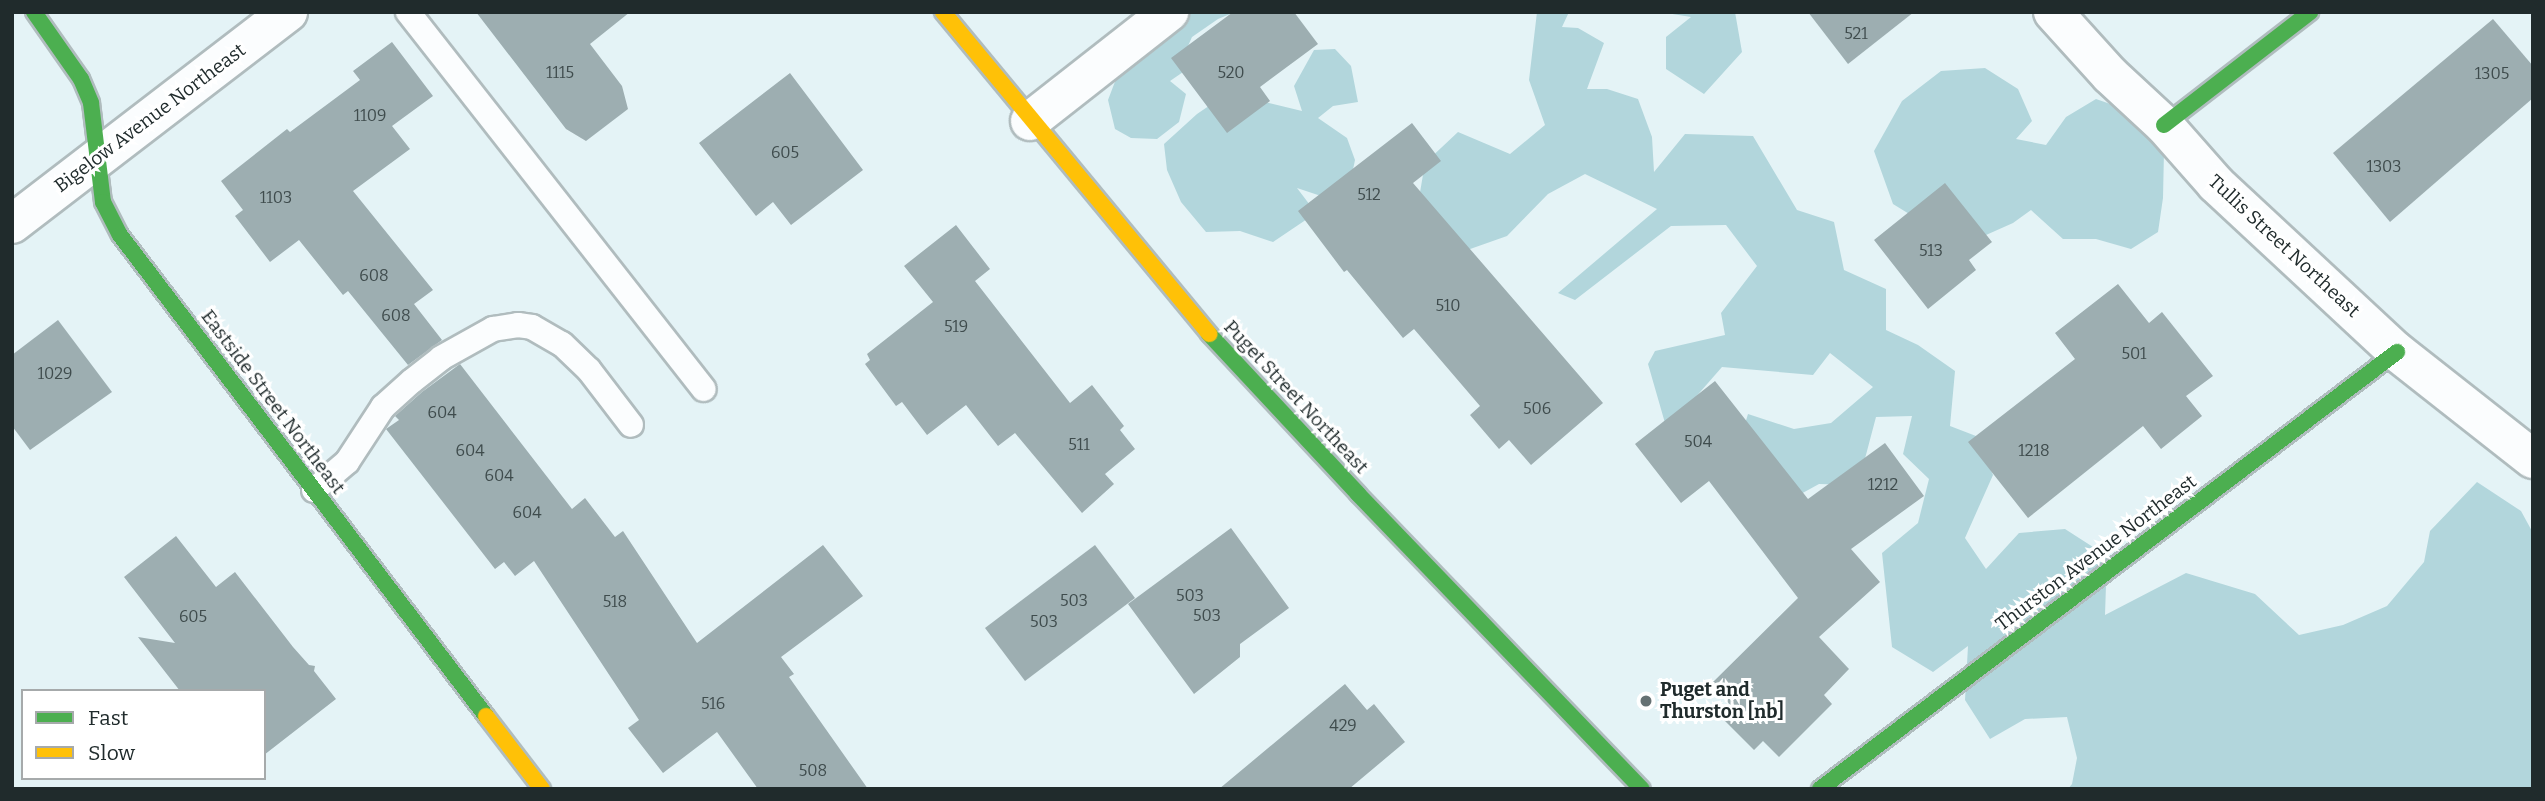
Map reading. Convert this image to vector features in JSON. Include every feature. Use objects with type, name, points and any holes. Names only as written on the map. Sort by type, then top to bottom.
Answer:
[{"type":"street","name":"Eastside Street Northeast","points":[[34,12],[81,79],[95,111],[96,161],[103,202],[120,235],[542,789]]},
{"type":"street","name":"Bigelow Avenue Northeast","points":[[12,224],[288,12]]},
{"type":"street","name":"Puget Street Northeast","points":[[943,12],[1187,310],[1358,494],[1642,789]]},
{"type":"street","points":[[1030,121],[1169,12]]},
{"type":"street","name":"Tullis Street Northeast","points":[[2053,12],[2110,75],[2164,125],[2216,184],[2396,352],[2533,459]]},
{"type":"street","points":[[2164,125],[2310,12]]},
{"type":"street","name":"Thurston Avenue Northeast","points":[[1820,789],[2396,352]]},
{"type":"lane","points":[[408,12],[704,389]]},
{"type":"lane","points":[[314,490],[347,462],[383,407],[441,358],[493,329],[518,325],[532,327],[562,344],[589,370],[631,425]]},
{"type":"shaded area","points":[[1192,12],[1235,12],[1218,19],[1192,37],[1184,55],[1186,70],[1170,81],[1186,94],[1179,122],[1157,139],[1131,138],[1115,129],[1108,100],[1124,58]]},
{"type":"shaded area","points":[[1537,12],[1569,12],[1562,27],[1578,28],[1604,43],[1587,89],[1607,89],[1638,99],[1652,137],[1654,172],[1685,134],[1753,136],[1797,210],[1834,222],[1844,270],[1886,289],[1886,330],[1918,345],[1955,371],[1950,426],[1976,436],[1993,475],[1965,538],[1986,569],[2019,533],[2065,529],[2107,556],[2105,615],[2186,573],[2255,594],[2299,635],[2343,625],[2387,606],[2424,562],[2430,531],[2477,482],[2521,511],[2533,533],[2533,789],[2068,789],[2072,784],[2077,758],[2067,717],[2025,719],[1990,739],[1965,700],[1968,646],[1933,672],[1892,647],[1882,553],[1918,523],[1929,479],[1903,454],[1912,416],[1876,417],[1858,485],[1819,484],[1770,511],[1729,476],[1748,414],[1794,429],[1831,423],[1873,387],[1830,353],[1813,375],[1722,367],[1694,399],[1665,423],[1648,364],[1655,351],[1725,335],[1721,313],[1757,266],[1726,225],[1671,226],[1575,300],[1558,293],[1657,209],[1585,174],[1548,194],[1507,236],[1456,254],[1417,210],[1425,163],[1458,132],[1510,154],[1545,125],[1529,80]]},
{"type":"shaded area","points":[[1660,12],[1735,12],[1742,52],[1704,94],[1666,69],[1666,37],[1691,17]]},
{"type":"shaded area","points":[[1335,49],[1351,66],[1358,102],[1333,106],[1318,118],[1347,138],[1355,160],[1350,184],[1330,199],[1297,188],[1316,213],[1273,242],[1240,231],[1206,232],[1181,202],[1167,170],[1164,144],[1197,114],[1228,93],[1302,111],[1294,86],[1314,50]]},
{"type":"shaded area","points":[[1985,68],[2018,89],[2032,121],[2016,139],[2046,145],[2066,117],[2096,99],[2136,113],[2164,151],[2163,198],[2158,232],[2131,249],[2096,239],[2063,239],[2031,210],[2013,223],[1977,239],[1932,228],[1893,204],[1874,151],[1902,101],[1941,71]]},
{"type":"building","points":[[476,12],[630,12],[590,44],[622,86],[628,109],[586,141],[566,129]]},
{"type":"building","points":[[1233,12],[1294,12],[1318,44],[1260,87],[1270,101],[1227,133],[1171,58]]},
{"type":"building","points":[[1808,12],[1914,12],[1848,64]]},
{"type":"building","points":[[2493,19],[2533,66],[2533,98],[2390,222],[2333,153]]},
{"type":"building","points":[[392,42],[433,96],[392,126],[410,149],[353,191],[433,290],[414,304],[442,340],[408,365],[348,291],[343,295],[299,240],[270,262],[235,216],[243,210],[221,181],[287,129],[290,132],[360,80],[353,71]]},
{"type":"building","points":[[790,73],[863,170],[791,225],[773,202],[756,216],[699,143]]},
{"type":"building","points":[[1412,123],[1441,161],[1413,183],[1603,403],[1531,465],[1509,440],[1499,449],[1470,415],[1480,406],[1414,329],[1403,338],[1347,270],[1344,272],[1298,211]]},
{"type":"building","points":[[1945,183],[1992,242],[1969,260],[1976,270],[1928,309],[1874,240]]},
{"type":"building","points":[[956,225],[990,269],[975,281],[1070,403],[1092,385],[1124,426],[1120,430],[1135,449],[1105,474],[1114,484],[1082,513],[1015,433],[998,446],[966,405],[927,435],[902,402],[896,406],[865,364],[870,360],[867,354],[933,302],[904,266]]},
{"type":"building","points":[[2118,284],[2149,323],[2162,312],[2213,376],[2186,396],[2202,416],[2161,449],[2143,426],[2028,518],[1968,442],[2075,359],[2055,333]]},
{"type":"building","points":[[58,320],[112,392],[30,450],[12,426],[12,355]]},
{"type":"building","points":[[460,364],[572,509],[585,498],[615,537],[623,531],[697,643],[823,545],[863,596],[781,657],[794,674],[789,677],[868,789],[758,789],[717,732],[663,773],[628,728],[639,720],[534,561],[515,576],[504,562],[495,569],[386,429],[399,420],[395,416],[422,392]]},
{"type":"building","points":[[1715,381],[1808,499],[1885,443],[1924,496],[1851,549],[1880,582],[1819,637],[1849,669],[1824,695],[1832,704],[1779,757],[1763,741],[1754,750],[1724,720],[1734,709],[1711,684],[1798,598],[1709,481],[1681,503],[1635,444]]},
{"type":"building","points":[[1231,528],[1289,608],[1240,644],[1240,657],[1194,694],[1128,604]]},
{"type":"building","points":[[176,536],[216,587],[235,572],[293,647],[309,665],[315,666],[314,671],[336,699],[266,753],[266,689],[178,689],[138,637],[175,643],[124,577]]},
{"type":"building","points":[[1095,545],[1135,598],[1025,681],[985,628]]},
{"type":"building","points":[[1345,684],[1367,710],[1374,704],[1405,742],[1349,789],[1219,789]]},
{"type":"traffic: fast","points":[[34,12],[81,79],[91,103],[103,202],[120,235],[486,716]]},
{"type":"traffic: fast","points":[[2164,125],[2310,12]]},
{"type":"traffic: fast","points":[[1209,334],[1358,494],[1642,789]]},
{"type":"traffic: fast","points":[[1820,789],[2397,352]]},
{"type":"traffic: slow","points":[[943,12],[1209,334]]},
{"type":"traffic: slow","points":[[486,716],[542,789]]},
{"type":"place","name":"Puget and Thurston [nb]","points":[[1646,701]]}]
